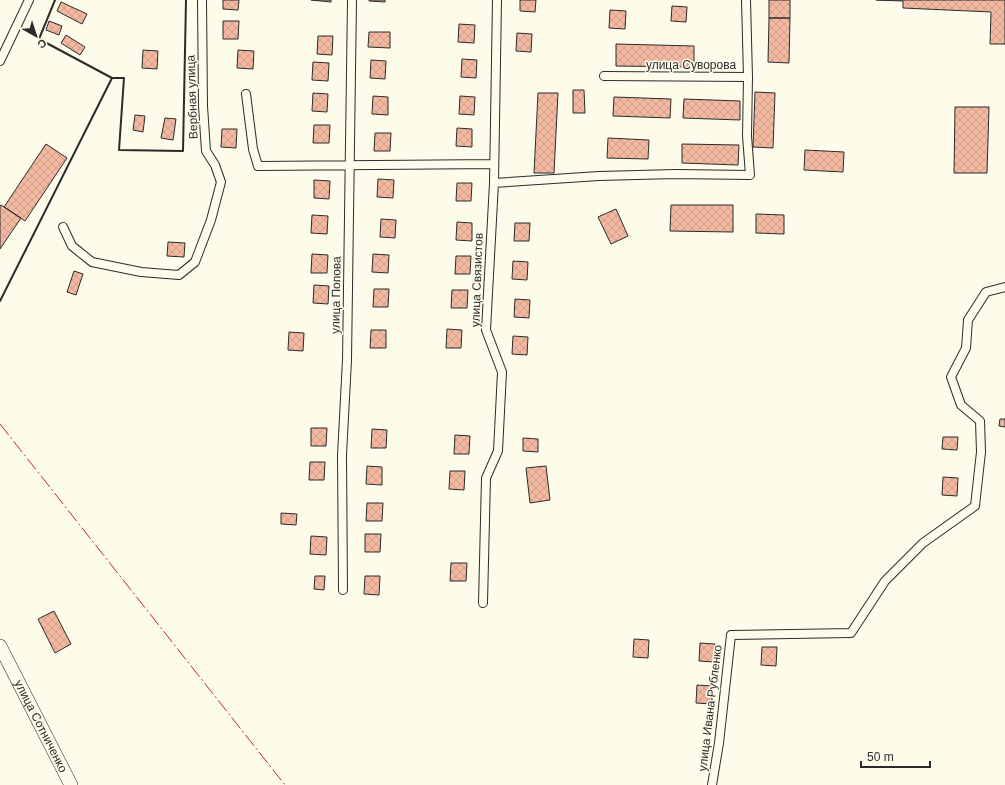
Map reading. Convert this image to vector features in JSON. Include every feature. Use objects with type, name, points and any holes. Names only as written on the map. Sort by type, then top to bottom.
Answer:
[{"type":"main road","name":"улица Сотниченко","points":[[0,646],[72,785]]},
{"type":"street","points":[[0,61],[29,0]]},
{"type":"street","name":"Вербная улица","points":[[64,227],[72,246],[92,262],[141,272],[180,274],[196,262],[211,220],[221,182],[216,165],[206,151],[203,106],[202,0]]},
{"type":"street","name":"улица Попова","points":[[343,590],[342,455],[347,360],[352,0]]},
{"type":"street","name":"улица Связистов","points":[[483,603],[486,478],[498,451],[502,372],[486,330],[494,183],[496,0]]},
{"type":"street","name":"улица Суворова","points":[[604,76],[748,77],[746,0]]},
{"type":"street","points":[[494,183],[637,175],[750,175],[747,136],[748,77]]},
{"type":"street","points":[[246,94],[253,149],[258,166],[494,164]]},
{"type":"street","name":"улица Ивана Рубленко","points":[[712,785],[719,743],[731,635],[851,633],[885,581],[923,543],[975,506],[982,452],[980,421],[961,405],[951,378],[966,348],[968,320],[986,292],[1005,287]]},
{"type":"building","points":[[223,0],[239,0],[238,10],[223,9]]},
{"type":"building","points":[[311,0],[331,0],[331,2]]},
{"type":"building","points":[[385,0],[385,2],[369,1]]},
{"type":"building","points":[[520,0],[536,0],[535,12],[520,11]]},
{"type":"building","points":[[769,0],[790,0],[790,18],[769,18]]},
{"type":"building","points":[[876,0],[1005,0],[1005,44],[990,44],[991,12],[903,8],[903,1]]},
{"type":"building","points":[[61,2],[87,14],[82,24],[57,11]]},
{"type":"building","points":[[672,6],[687,7],[686,22],[671,21]]},
{"type":"building","points":[[610,10],[626,11],[625,29],[609,28]]},
{"type":"building","points":[[769,18],[790,18],[789,63],[768,62]]},
{"type":"building","points":[[49,21],[62,26],[59,35],[46,30]]},
{"type":"building","points":[[223,21],[239,21],[238,39],[223,39]]},
{"type":"building","points":[[459,24],[475,25],[474,43],[458,42]]},
{"type":"building","points":[[369,32],[390,32],[390,48],[368,47]]},
{"type":"building","points":[[517,33],[532,34],[531,52],[516,51]]},
{"type":"building","points":[[66,35],[85,47],[80,55],[61,43]]},
{"type":"building","points":[[318,36],[333,36],[332,55],[317,54]]},
{"type":"building","points":[[616,44],[694,46],[694,67],[616,66]]},
{"type":"building","points":[[143,50],[158,51],[157,69],[142,68]]},
{"type":"building","points":[[238,50],[254,51],[253,69],[237,68]]},
{"type":"building","points":[[462,59],[477,60],[476,78],[461,77]]},
{"type":"building","points":[[371,60],[386,61],[385,79],[370,78]]},
{"type":"building","points":[[313,62],[329,63],[328,81],[312,80]]},
{"type":"building","points":[[573,90],[584,90],[585,113],[573,113]]},
{"type":"building","points":[[755,92],[775,93],[773,148],[753,147]]},
{"type":"building","points":[[313,93],[328,94],[327,112],[312,111]]},
{"type":"building","points":[[538,93],[558,93],[554,173],[534,173]]},
{"type":"building","points":[[373,96],[388,97],[388,115],[372,114]]},
{"type":"building","points":[[460,96],[475,97],[474,115],[459,114]]},
{"type":"building","points":[[614,97],[671,99],[670,118],[613,116]]},
{"type":"building","points":[[684,99],[740,101],[740,120],[683,118]]},
{"type":"building","points":[[955,107],[989,107],[987,173],[954,173]]},
{"type":"building","points":[[135,115],[145,116],[143,132],[133,130]]},
{"type":"building","points":[[165,118],[176,119],[173,140],[161,138]]},
{"type":"building","points":[[314,125],[330,125],[329,143],[313,143]]},
{"type":"building","points":[[457,128],[472,129],[472,147],[456,146]]},
{"type":"building","points":[[222,129],[237,129],[236,148],[221,147]]},
{"type":"building","points":[[375,133],[391,133],[390,151],[374,151]]},
{"type":"building","points":[[608,138],[649,140],[648,159],[607,158]]},
{"type":"building","points":[[46,144],[67,158],[25,221],[4,207]]},
{"type":"building","points":[[682,144],[739,145],[738,165],[682,163]]},
{"type":"building","points":[[805,150],[844,152],[843,172],[804,170]]},
{"type":"building","points":[[378,179],[394,180],[393,198],[377,197]]},
{"type":"building","points":[[314,180],[330,181],[329,199],[314,198]]},
{"type":"building","points":[[457,183],[472,183],[471,201],[456,201]]},
{"type":"building","points":[[1,205],[21,218],[0,249],[0,206]]},
{"type":"building","points":[[671,205],[733,205],[733,232],[670,231]]},
{"type":"building","points":[[616,209],[628,236],[611,244],[598,217]]},
{"type":"building","points":[[756,214],[784,215],[784,234],[756,233]]},
{"type":"building","points":[[312,215],[328,216],[327,234],[311,233]]},
{"type":"building","points":[[381,219],[396,220],[395,238],[380,237]]},
{"type":"building","points":[[457,222],[472,223],[472,241],[456,240]]},
{"type":"building","points":[[515,223],[530,223],[529,241],[514,241]]},
{"type":"building","points":[[168,242],[185,243],[184,257],[167,256]]},
{"type":"building","points":[[312,254],[328,255],[327,273],[311,273]]},
{"type":"building","points":[[373,254],[389,255],[388,273],[372,272]]},
{"type":"building","points":[[456,256],[471,256],[470,274],[455,274]]},
{"type":"building","points":[[513,261],[528,262],[527,280],[512,279]]},
{"type":"building","points":[[74,271],[83,274],[76,295],[67,292]]},
{"type":"building","points":[[314,285],[329,286],[328,304],[313,303]]},
{"type":"building","points":[[374,289],[389,289],[388,307],[373,307]]},
{"type":"building","points":[[452,290],[468,290],[467,308],[451,308]]},
{"type":"building","points":[[515,299],[530,300],[529,318],[514,317]]},
{"type":"building","points":[[447,329],[462,330],[461,348],[446,348]]},
{"type":"building","points":[[371,330],[386,330],[386,348],[370,348]]},
{"type":"building","points":[[289,332],[304,333],[303,351],[288,350]]},
{"type":"building","points":[[513,336],[528,337],[527,355],[512,354]]},
{"type":"building","points":[[1000,419],[1005,419],[1005,427],[999,426]]},
{"type":"building","points":[[311,428],[327,428],[326,446],[311,446]]},
{"type":"building","points":[[372,429],[387,430],[386,448],[371,448]]},
{"type":"building","points":[[455,435],[470,436],[469,454],[454,454]]},
{"type":"building","points":[[943,437],[958,437],[957,450],[942,449]]},
{"type":"building","points":[[523,438],[538,439],[538,452],[523,451]]},
{"type":"building","points":[[310,462],[325,462],[324,480],[309,480]]},
{"type":"building","points":[[367,466],[382,467],[382,485],[366,484]]},
{"type":"building","points":[[546,466],[550,500],[530,503],[526,468]]},
{"type":"building","points":[[450,471],[465,471],[464,490],[449,489]]},
{"type":"building","points":[[943,477],[958,478],[957,496],[942,495]]},
{"type":"building","points":[[367,503],[383,503],[382,521],[366,521]]},
{"type":"building","points":[[281,513],[297,514],[296,525],[281,524]]},
{"type":"building","points":[[365,534],[381,534],[380,552],[365,552]]},
{"type":"building","points":[[311,536],[327,537],[326,555],[310,554]]},
{"type":"building","points":[[451,563],[467,563],[466,581],[450,581]]},
{"type":"building","points":[[315,576],[325,576],[324,590],[314,589]]},
{"type":"building","points":[[365,576],[380,576],[379,595],[364,594]]},
{"type":"building","points":[[54,611],[71,644],[55,653],[38,619]]},
{"type":"building","points":[[634,639],[649,640],[648,658],[633,657]]},
{"type":"building","points":[[700,643],[715,644],[714,662],[699,661]]},
{"type":"building","points":[[762,647],[777,647],[776,666],[761,665]]},
{"type":"building","points":[[697,685],[712,686],[712,704],[696,703]]},
{"type":"wall","points":[[55,0],[39,39],[112,78],[124,78],[119,150],[183,151],[186,0]]},
{"type":"wall","points":[[0,301],[112,78]]},
{"type":"power","points":[[0,424],[285,785]]}]
